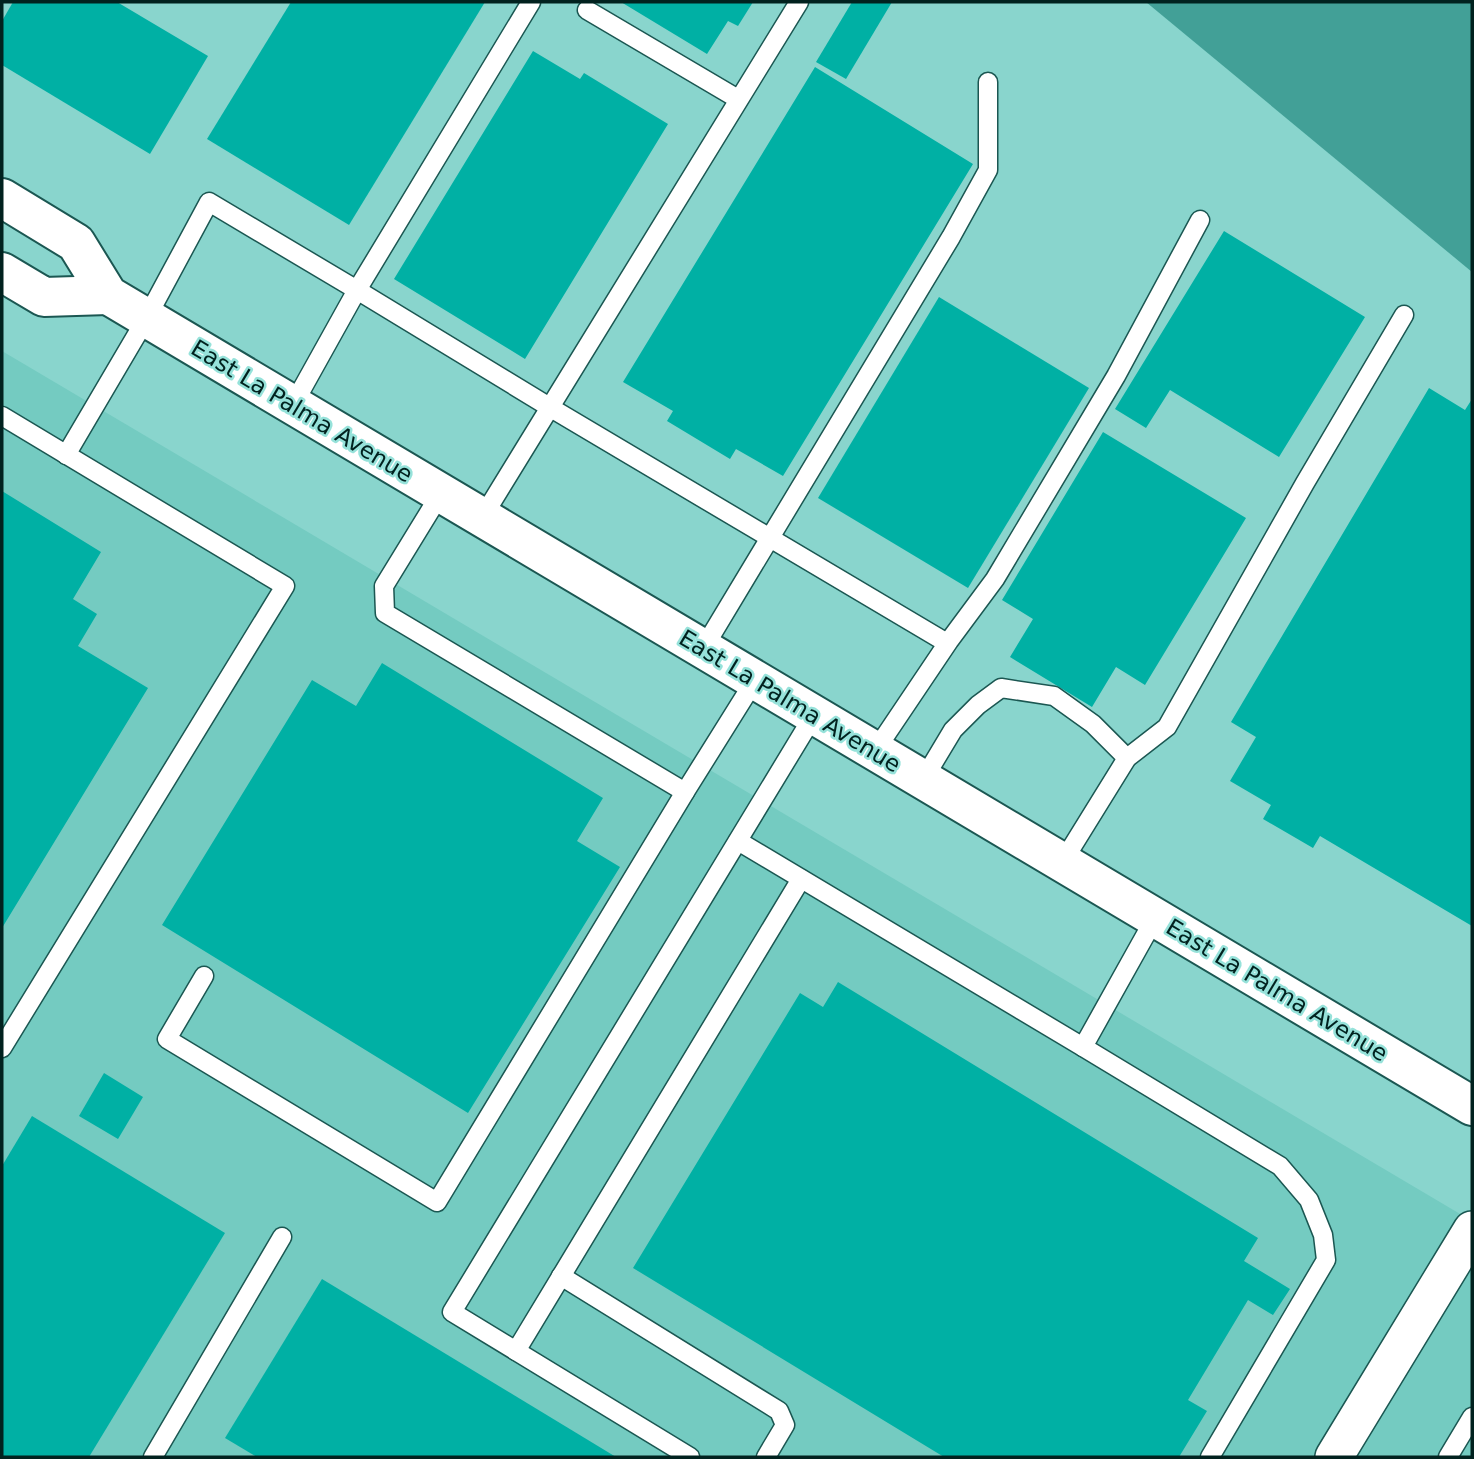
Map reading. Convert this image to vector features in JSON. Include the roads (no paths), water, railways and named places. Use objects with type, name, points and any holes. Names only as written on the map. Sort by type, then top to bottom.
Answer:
[{"type":"main road","name":"East La Palma Avenue","points":[[2,198],[76,243],[108,295],[146,319],[1472,1106]]},
{"type":"main road","points":[[2,272],[44,297],[108,295]]},
{"type":"street","points":[[1334,1457],[1472,1230]]},
{"type":"lane","points":[[293,405],[358,290],[531,2]]},
{"type":"lane","points":[[482,518],[799,2]]},
{"type":"lane","points":[[587,10],[738,99]]},
{"type":"lane","points":[[703,649],[988,170],[988,82]]},
{"type":"lane","points":[[66,454],[146,319],[209,202],[947,643]]},
{"type":"lane","points":[[874,751],[1005,561],[1116,376],[1200,220]]},
{"type":"lane","points":[[1062,863],[1127,758],[1167,727],[1404,315]]},
{"type":"lane","points":[[2,416],[285,586],[2,1048]]},
{"type":"lane","points":[[441,493],[384,586],[385,613],[685,792]]},
{"type":"lane","points":[[204,976],[167,1039],[438,1202],[755,680]]},
{"type":"lane","points":[[923,780],[953,730],[978,705],[1001,688],[1054,696],[1093,724],[1127,758]]},
{"type":"lane","points":[[691,1457],[452,1312],[814,715]]},
{"type":"lane","points":[[737,841],[1280,1166],[1309,1200],[1323,1235],[1326,1260],[1210,1457]]},
{"type":"lane","points":[[516,1351],[801,879]]},
{"type":"lane","points":[[1083,1047],[1155,918]]},
{"type":"lane","points":[[153,1457],[282,1237]]},
{"type":"lane","points":[[561,1276],[779,1411],[785,1426],[766,1457]]},
{"type":"lane","points":[[1448,1457],[1472,1417]]}]
